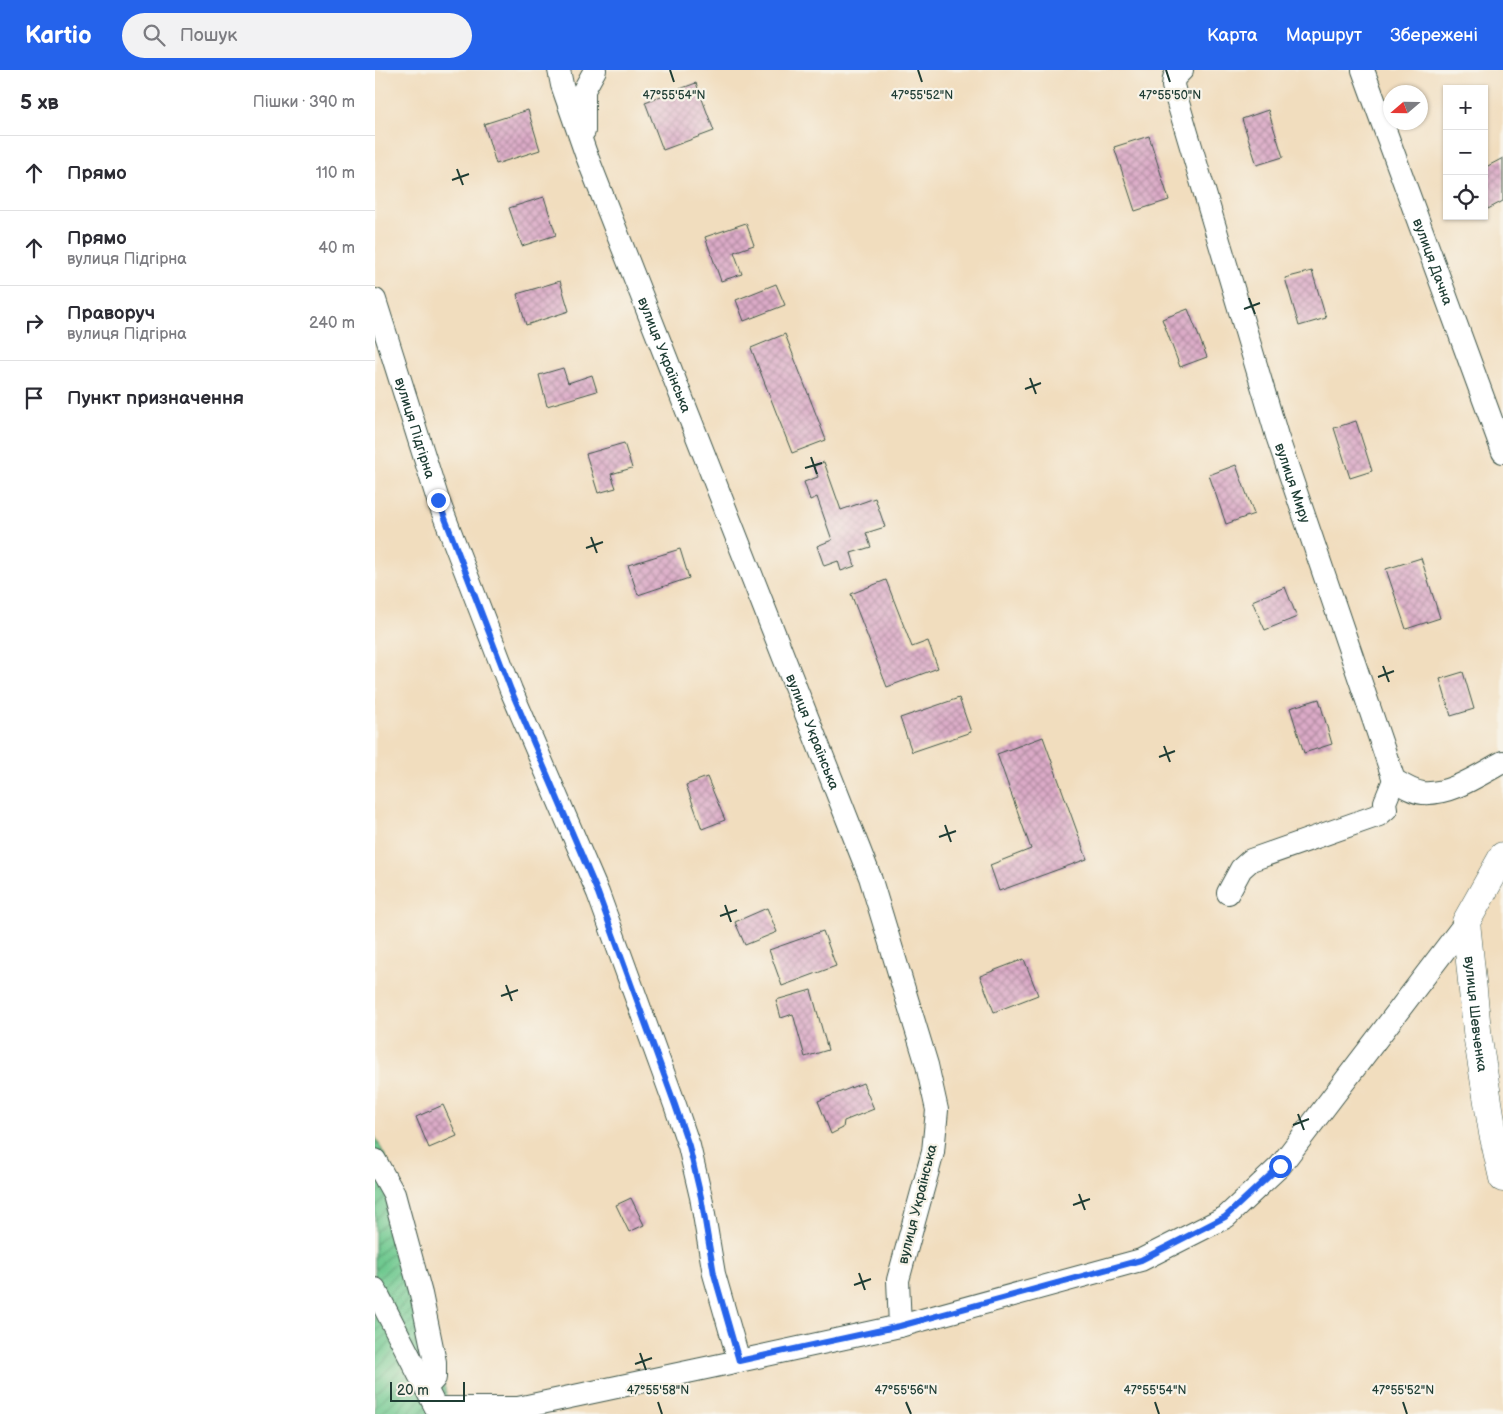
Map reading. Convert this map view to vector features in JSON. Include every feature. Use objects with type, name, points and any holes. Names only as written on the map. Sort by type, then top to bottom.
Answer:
[{"type":"street","name":"вулиця Українська","points":[[559,70],[562,85],[586,154],[870,877],[927,1065],[937,1110],[933,1152],[898,1280],[900,1326]]},
{"type":"street","name":"вулиця Українська","points":[[586,154],[583,123],[584,90],[595,70]]},
{"type":"street","name":"вулиця Миру","points":[[1182,70],[1174,78],[1173,86],[1274,426],[1395,780]]},
{"type":"street","name":"вулиця Дачна","points":[[1363,70],[1503,452]]},
{"type":"street","name":"вулиця Підгірна","points":[[375,300],[438,500],[511,690],[598,893],[675,1105],[689,1146],[701,1197],[714,1274],[739,1361]]},
{"type":"street","points":[[1228,893],[1241,869],[1251,860],[1379,815],[1386,809],[1385,802],[1395,780],[1409,789],[1422,793],[1438,793],[1452,789],[1503,762]]},
{"type":"street","points":[[375,1289],[437,1411],[518,1408],[900,1326],[1141,1260],[1225,1217],[1280,1166],[1466,922],[1503,856]]},
{"type":"street","name":"вулиця Шевченка","points":[[1466,922],[1478,1040],[1493,1133],[1503,1178]]},
{"type":"street","points":[[375,1160],[394,1194],[421,1294],[435,1362],[435,1378],[426,1388]]},
{"type":"green space","points":[[375,1136],[395,1175],[451,1414],[375,1414]]},
{"type":"building","points":[[696,83],[714,131],[663,150],[645,102]]},
{"type":"building","points":[[528,110],[540,150],[496,164],[484,124]]},
{"type":"building","points":[[1268,110],[1283,157],[1257,165],[1242,119]]},
{"type":"building","points":[[1149,136],[1169,200],[1135,211],[1114,147]]},
{"type":"building","points":[[1503,158],[1503,201],[1488,209],[1488,175],[1488,166]]},
{"type":"building","points":[[544,197],[556,235],[522,246],[509,208]]},
{"type":"building","points":[[746,223],[754,245],[734,252],[742,274],[721,281],[705,237]]},
{"type":"building","points":[[1312,271],[1326,318],[1299,326],[1285,278]]},
{"type":"building","points":[[560,281],[569,311],[526,325],[517,294]]},
{"type":"building","points":[[776,284],[785,305],[744,321],[736,300]]},
{"type":"building","points":[[1188,309],[1207,357],[1180,367],[1162,319]]},
{"type":"building","points":[[785,334],[826,440],[792,453],[751,348]]},
{"type":"building","points":[[563,368],[568,383],[592,375],[597,391],[547,406],[539,375]]},
{"type":"building","points":[[1356,421],[1372,471],[1350,478],[1334,428]]},
{"type":"building","points":[[624,443],[632,468],[611,474],[616,488],[598,493],[586,454]]},
{"type":"building","points":[[824,462],[841,510],[875,498],[885,527],[866,533],[871,547],[851,553],[855,566],[841,571],[838,561],[824,566],[817,546],[832,540],[817,497],[810,500],[804,482],[818,477],[814,466]]},
{"type":"building","points":[[1236,465],[1254,514],[1226,524],[1209,475]]},
{"type":"building","points":[[680,549],[689,578],[638,595],[628,565]]},
{"type":"building","points":[[1421,558],[1440,618],[1406,629],[1386,569]]},
{"type":"building","points":[[886,580],[912,647],[928,641],[938,668],[887,687],[851,594]]},
{"type":"building","points":[[1285,587],[1297,617],[1265,630],[1252,601]]},
{"type":"building","points":[[1463,672],[1474,709],[1451,716],[1440,679]]},
{"type":"building","points":[[959,698],[971,732],[912,752],[900,718]]},
{"type":"building","points":[[1319,699],[1332,744],[1304,753],[1290,708]]},
{"type":"building","points":[[1043,737],[1087,859],[999,891],[990,865],[1031,849],[997,754]]},
{"type":"building","points":[[707,777],[725,820],[702,829],[686,785]]},
{"type":"building","points":[[767,908],[777,932],[745,945],[735,922]]},
{"type":"building","points":[[823,931],[836,966],[782,986],[769,950]]},
{"type":"building","points":[[1024,959],[1038,995],[994,1012],[980,976]]},
{"type":"building","points":[[811,990],[828,1050],[805,1057],[793,1014],[781,1018],[776,1000]]},
{"type":"building","points":[[863,1083],[874,1109],[844,1121],[843,1128],[831,1134],[818,1101]]},
{"type":"building","points":[[443,1105],[457,1136],[429,1148],[416,1117]]},
{"type":"building","points":[[631,1198],[644,1225],[629,1232],[616,1205]]},
{"type":"route","points":[[438,500],[511,690],[598,893],[675,1105],[689,1146],[701,1197],[714,1274],[739,1361],[900,1326],[1141,1260],[1225,1217],[1280,1166]]}]
